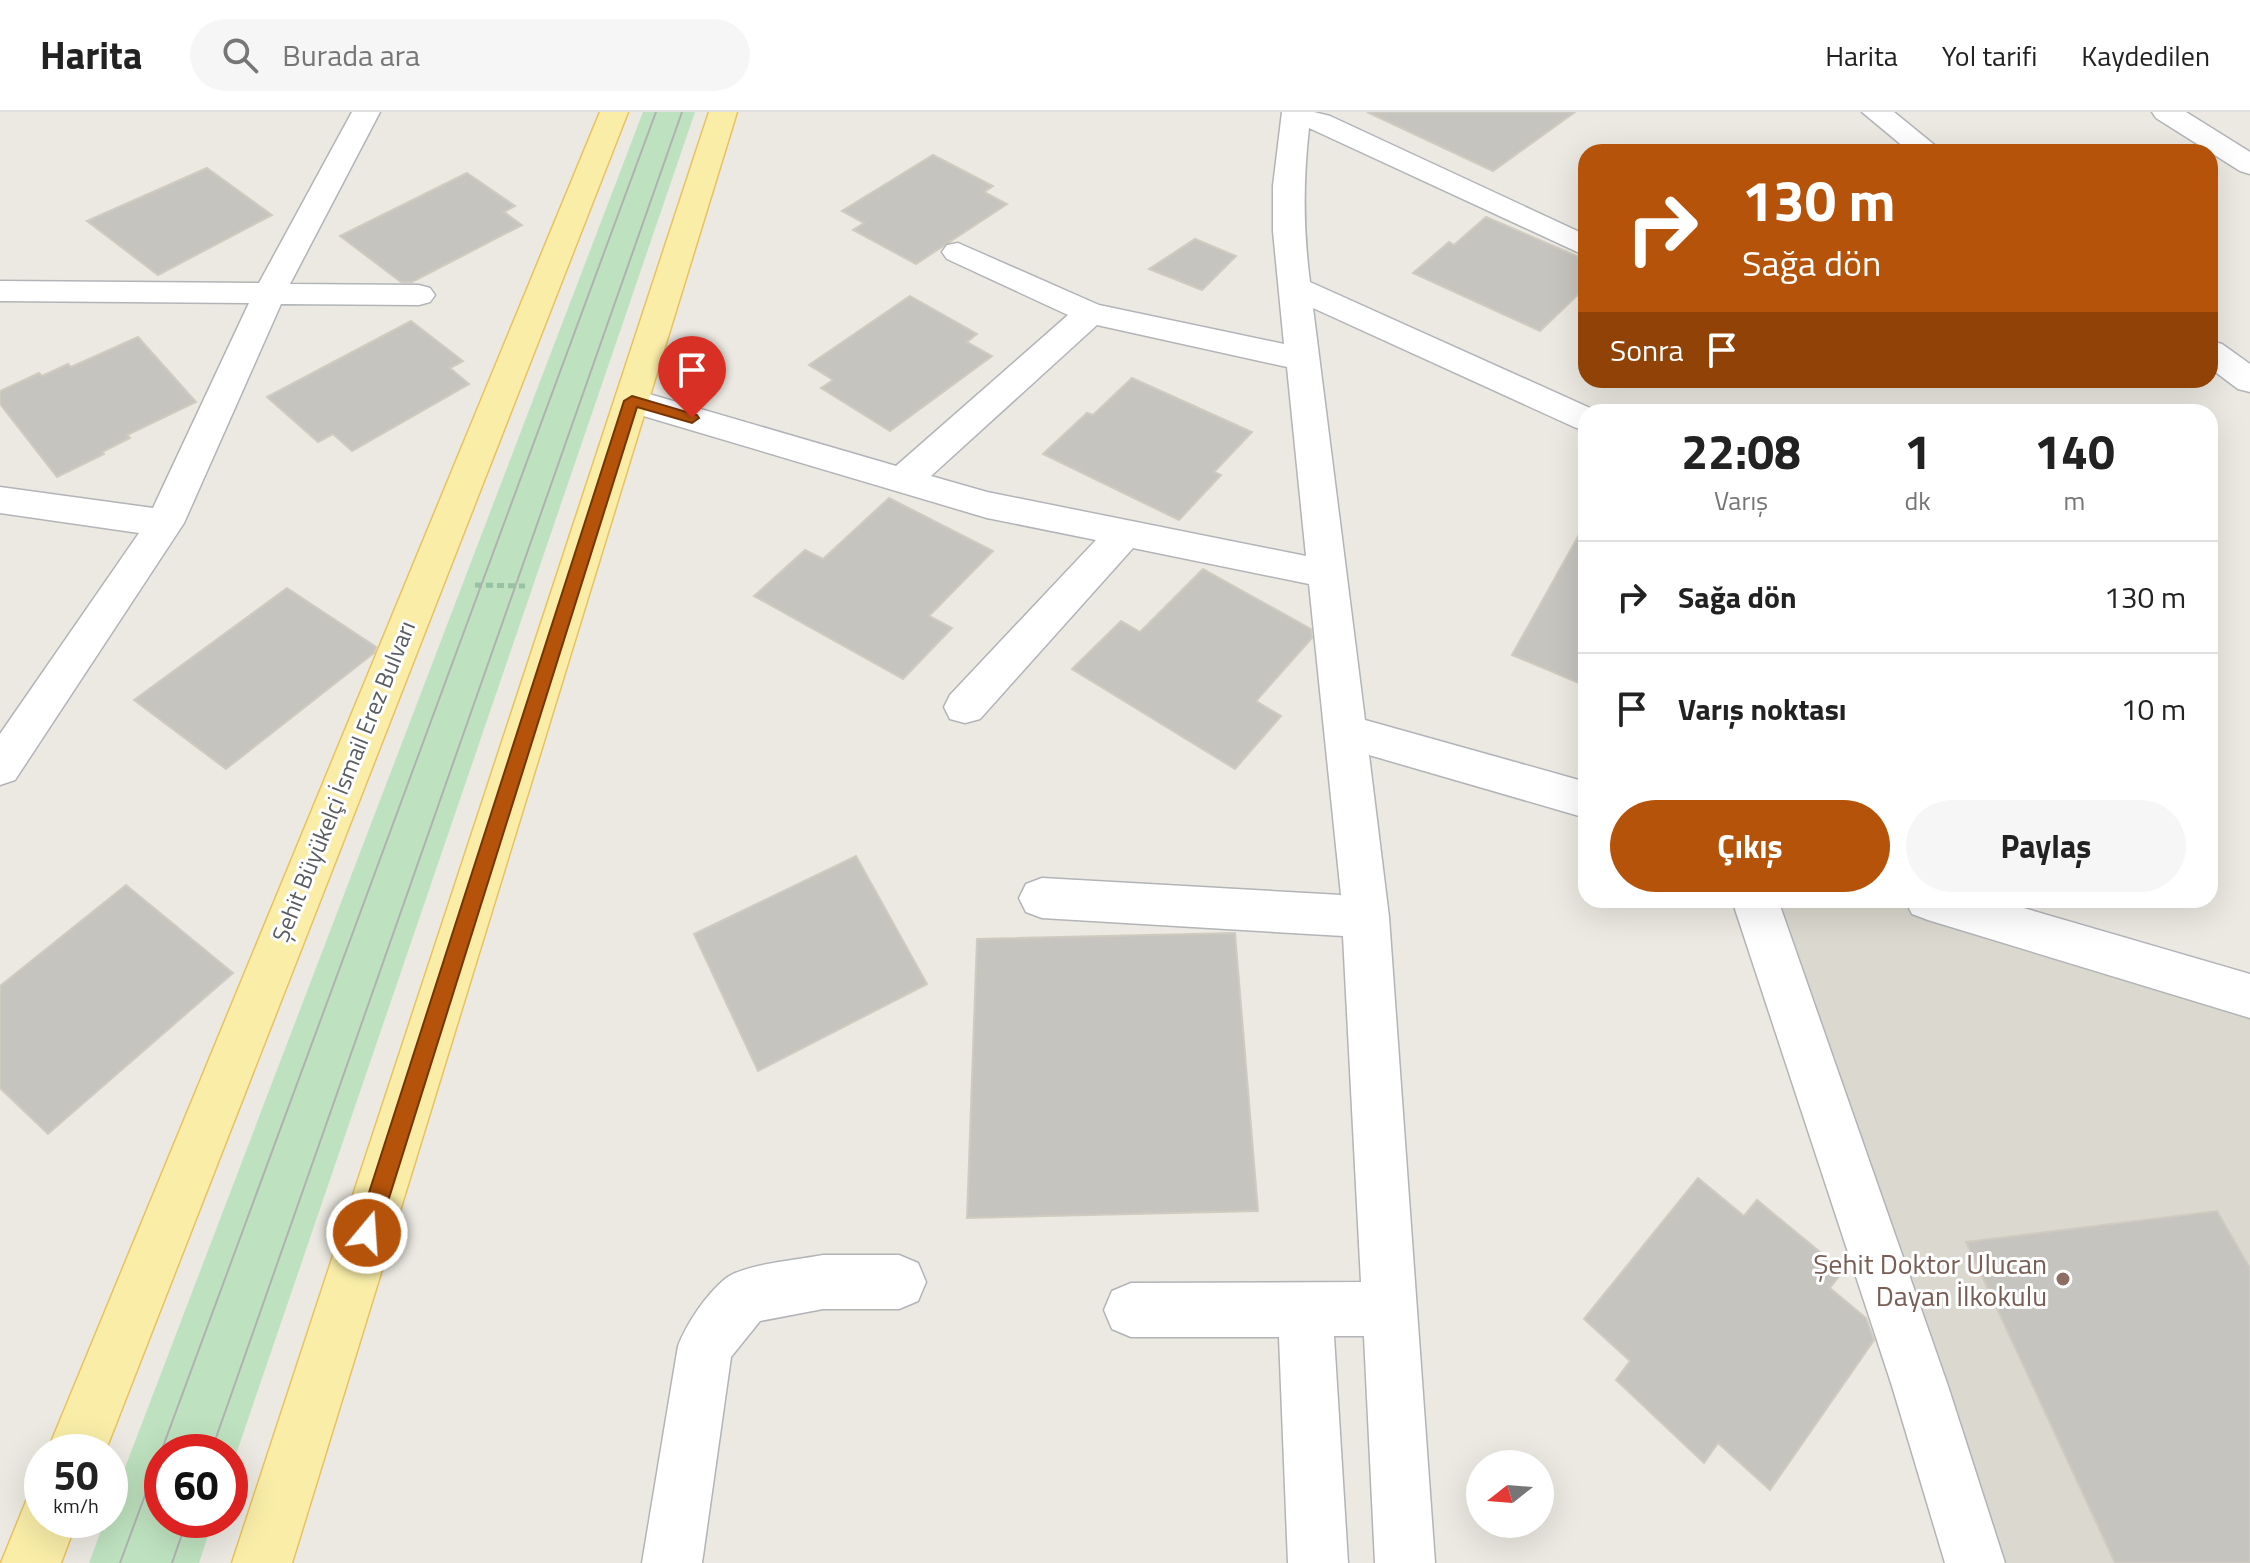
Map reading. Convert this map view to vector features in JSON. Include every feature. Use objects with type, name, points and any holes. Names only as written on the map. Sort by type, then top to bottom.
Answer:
[{"type":"main road","name":"Şehit Büyükelçi İsmail Erez Bulvarı","points":[[83,1434],[614,112]]},
{"type":"main road","points":[[262,1563],[723,112]]},
{"type":"main road","points":[[31,1563],[41,1538]]},
{"type":"street","points":[[0,768],[165,523],[269,294],[366,112]]},
{"type":"street","points":[[1876,112],[1918,144]]},
{"type":"street","points":[[2166,112],[2217,144]]},
{"type":"street","points":[[1405,1563],[1366,917],[1288,231],[1288,186],[1296,114],[1320,122],[1578,243]]},
{"type":"street","points":[[2218,145],[2250,165]]},
{"type":"street","points":[[958,252],[1090,313],[1302,359]]},
{"type":"street","points":[[1294,287],[1578,415]]},
{"type":"street","points":[[0,291],[419,295]]},
{"type":"street","points":[[903,480],[1090,313]]},
{"type":"street","points":[[2218,358],[2250,381]]},
{"type":"street","points":[[632,401],[987,505],[1327,574]]},
{"type":"street","points":[[0,500],[165,523]]},
{"type":"street","points":[[965,707],[1125,533]]},
{"type":"street","points":[[1346,732],[1578,798]]},
{"type":"street","points":[[1042,898],[1366,917]]},
{"type":"street","points":[[1758,908],[1915,1371],[1975,1563]]},
{"type":"street","points":[[1955,908],[2250,996]]},
{"type":"street","points":[[672,1563],[705,1346],[745,1297],[823,1282],[899,1282]]},
{"type":"street","points":[[1305,1309],[1318,1563]]},
{"type":"street","points":[[1131,1310],[1389,1309]]},
{"type":"path","points":[[422,584],[572,587]]},
{"type":"shaded area","name":"Şehit Doktor Ulucan Dayan İlkokulu","points":[[1757,908],[1955,908],[2250,996],[2250,1563],[1967,1563]]},
{"type":"green space","points":[[643,112],[695,112],[243,1434],[144,1434],[144,1538],[207,1538],[199,1563],[89,1563],[98,1538],[128,1538],[128,1460]]},
{"type":"building","points":[[1367,112],[1575,112],[1493,171]]},
{"type":"building","points":[[933,155],[993,186],[984,192],[1007,204],[916,264],[853,230],[864,223],[842,211]]},
{"type":"building","points":[[207,168],[272,215],[158,275],[87,221]]},
{"type":"building","points":[[467,173],[515,206],[504,212],[522,225],[412,282],[401,282],[340,236]]},
{"type":"building","points":[[1486,217],[1578,257],[1578,295],[1540,331],[1413,273],[1449,242],[1454,245]]},
{"type":"building","points":[[1195,239],[1236,256],[1202,290],[1149,269]]},
{"type":"building","points":[[910,296],[977,334],[967,342],[992,356],[890,431],[821,388],[833,380],[809,365]]},
{"type":"building","points":[[411,321],[463,361],[450,368],[469,384],[352,451],[333,434],[318,442],[267,397]]},
{"type":"building","points":[[138,337],[196,402],[127,435],[130,438],[102,452],[104,454],[57,477],[0,404],[0,391],[39,373],[42,376],[68,364],[71,367]]},
{"type":"building","points":[[1132,378],[1252,432],[1214,472],[1221,475],[1179,520],[1043,454],[1087,413],[1093,415]]},
{"type":"building","points":[[889,498],[993,551],[929,616],[952,628],[903,679],[754,596],[805,550],[823,559]]},
{"type":"building","points":[[1578,536],[1578,683],[1512,655]]},
{"type":"building","points":[[1203,569],[1311,629],[1312,638],[1256,701],[1281,716],[1235,769],[1072,669],[1121,621],[1140,632]]},
{"type":"building","points":[[287,588],[376,647],[374,653],[226,769],[134,700]]},
{"type":"building","points":[[856,856],[927,984],[758,1071],[694,934]]},
{"type":"building","points":[[126,885],[233,973],[48,1134],[0,1088],[0,986]]},
{"type":"building","points":[[1235,933],[1258,1211],[967,1218],[977,939]]},
{"type":"building","points":[[1698,1178],[1744,1216],[1757,1200],[1843,1271],[1830,1288],[1866,1318],[1874,1340],[1770,1490],[1718,1443],[1704,1463],[1616,1380],[1630,1361],[1584,1319]]},
{"type":"building","points":[[2217,1211],[2250,1268],[2250,1563],[2115,1563],[1966,1242]]},
{"type":"tram line","points":[[120,1563],[656,112]]},
{"type":"tram line","points":[[217,1434],[682,112]]},
{"type":"tram line","points":[[172,1563],[181,1538]]},
{"type":"place","name":"Şehit Doktor Ulucan Dayan İlkokulu","points":[[2063,1279]]},
{"type":"route","points":[[367,1233],[632,401],[692,418]]}]
